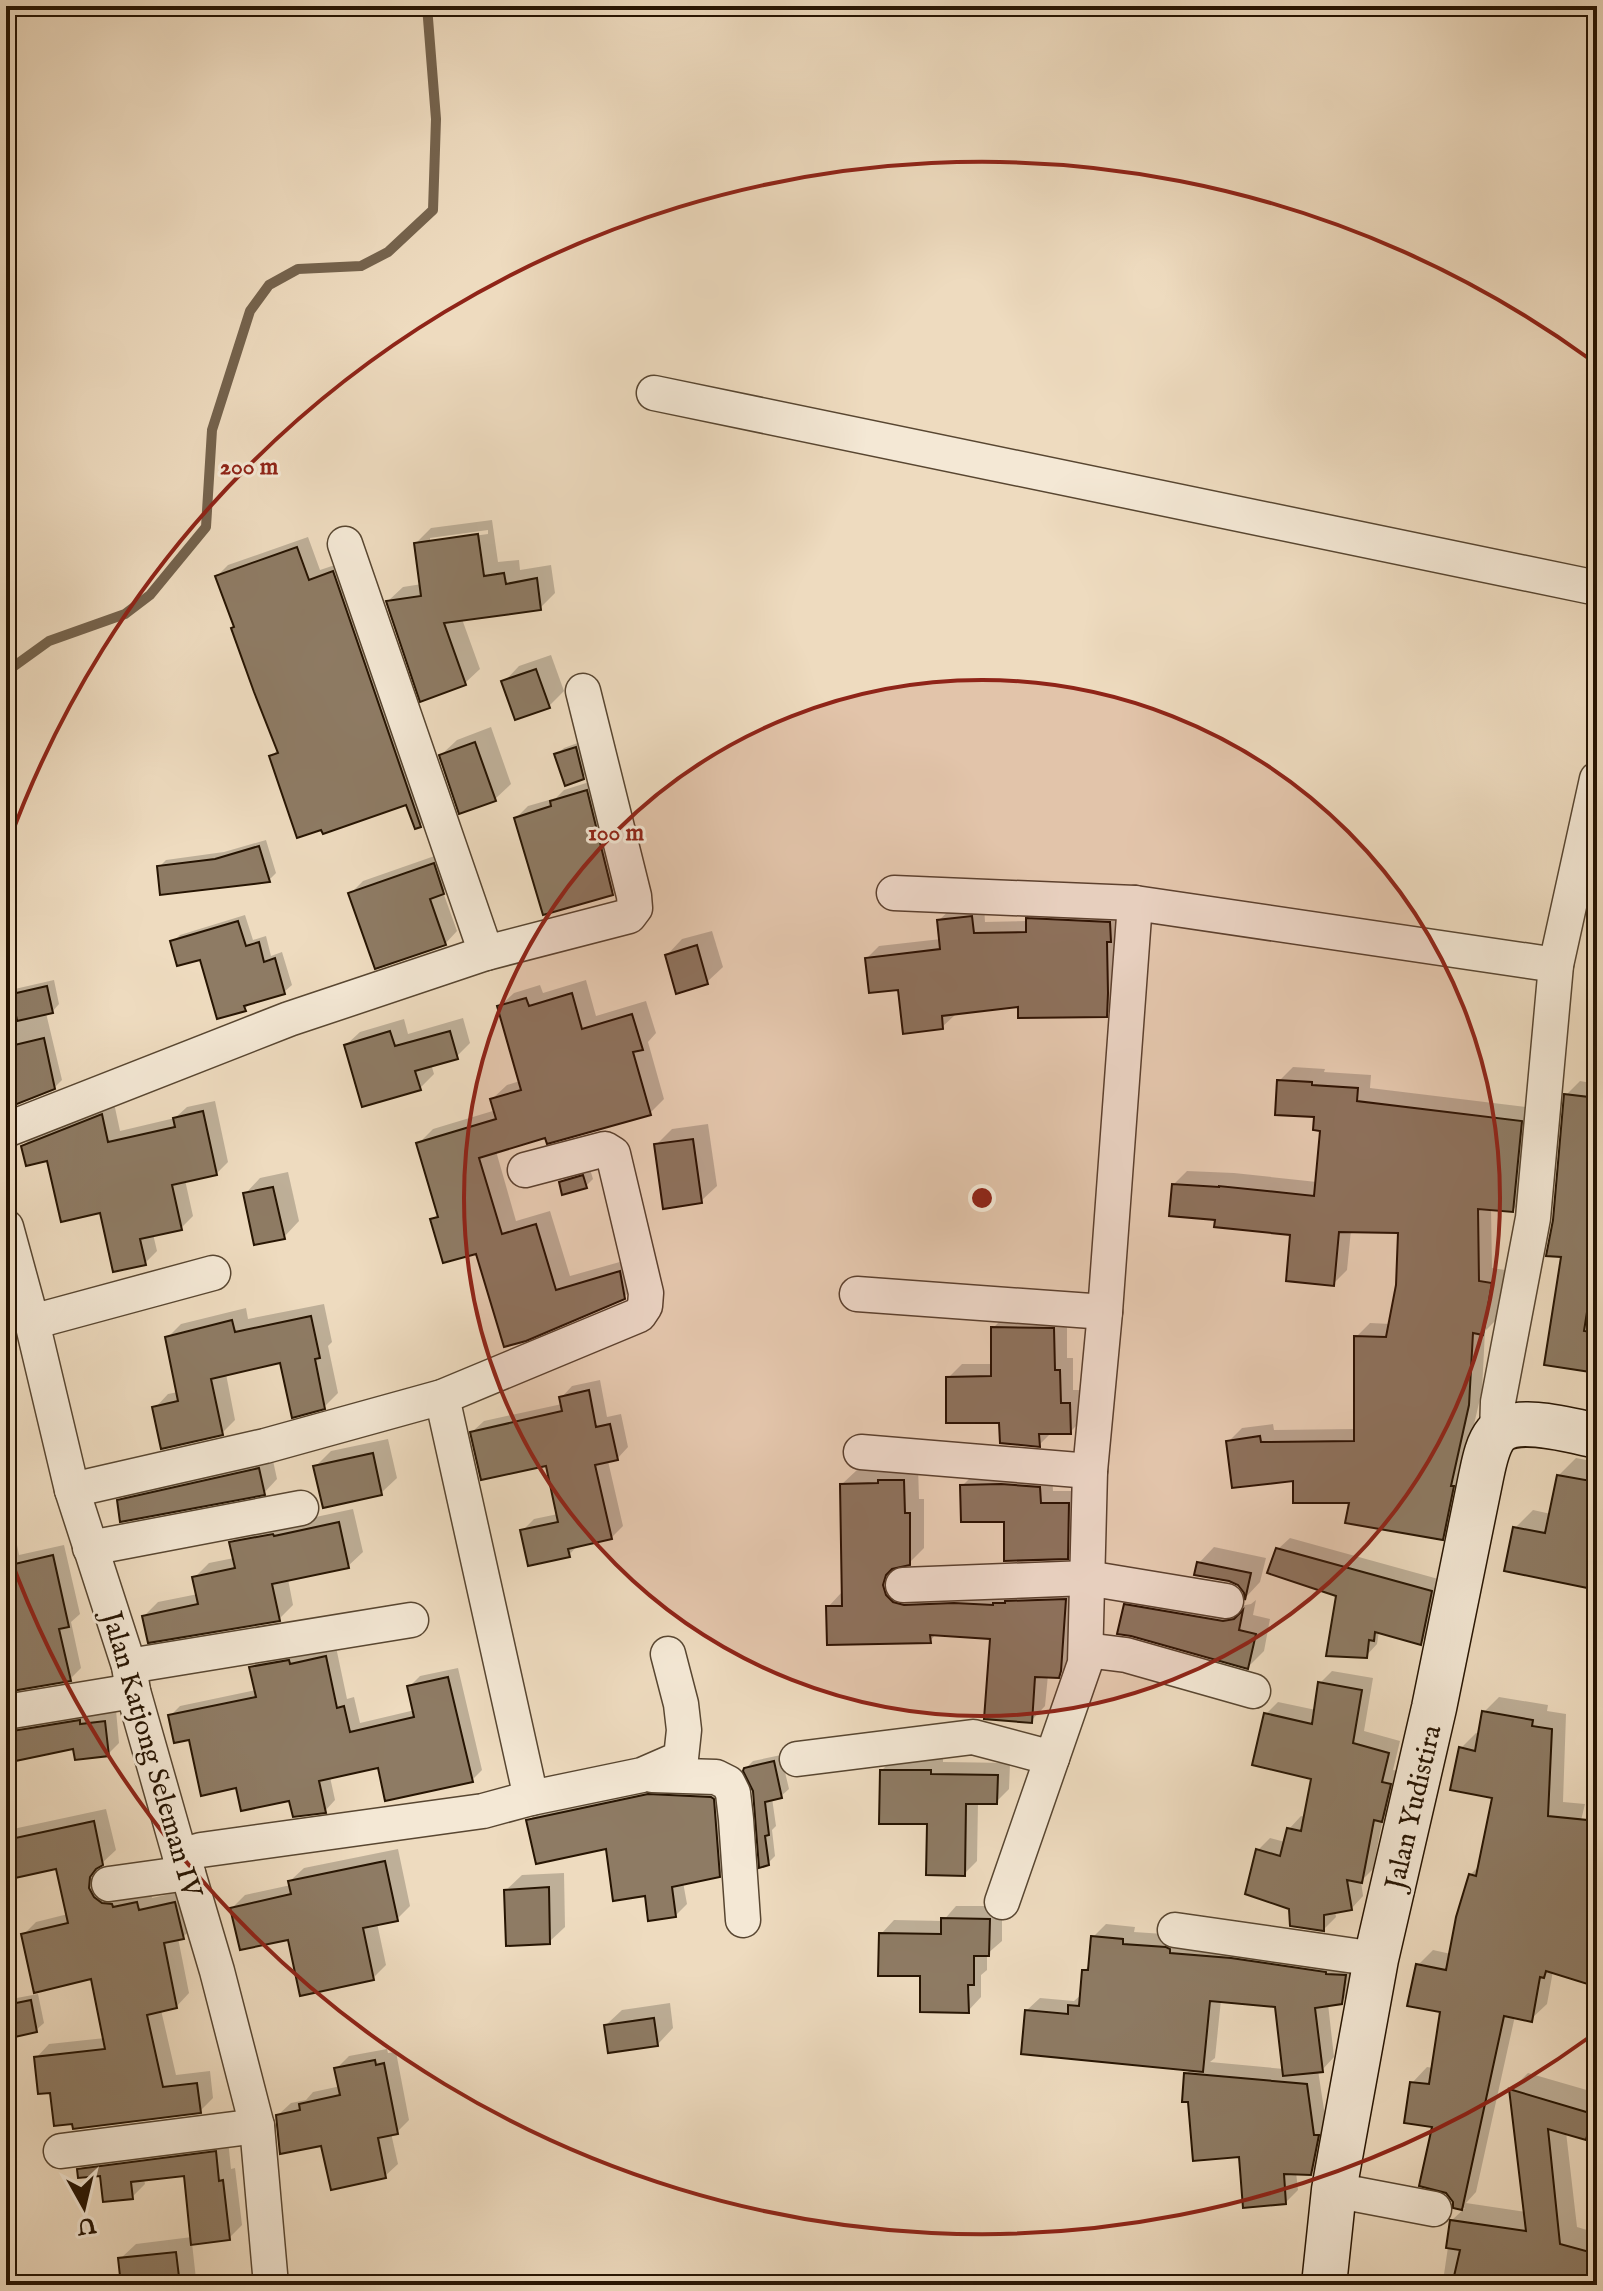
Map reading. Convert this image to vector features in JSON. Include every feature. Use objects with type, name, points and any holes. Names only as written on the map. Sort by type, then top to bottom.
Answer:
[{"type":"street","points":[[654,393],[1597,588]]},
{"type":"street","points":[[345,544],[486,953]]},
{"type":"street","points":[[6,1130],[289,1019],[486,953],[629,916],[635,908],[634,896],[583,691]]},
{"type":"street","points":[[1597,779],[1556,965],[1533,1218],[1498,1402],[1497,1433],[1512,1426],[1529,1424],[1597,1436]]},
{"type":"street","points":[[894,893],[1135,903],[1556,965]]},
{"type":"street","points":[[1002,1902],[1085,1663],[1090,1471],[1135,903]]},
{"type":"street","points":[[72,1490],[265,1446],[442,1397],[639,1315],[645,1306],[646,1293],[613,1154],[605,1149],[525,1170]]},
{"type":"street","name":"Jalan Katjong Seleman IV","points":[[6,1227],[72,1490],[217,1971],[257,2126],[271,2285]]},
{"type":"street","points":[[32,1322],[213,1273]]},
{"type":"street","points":[[857,1294],[1105,1312]]},
{"type":"street","points":[[442,1397],[531,1798]]},
{"type":"street","name":"Jalan Yudistira","points":[[1324,2285],[1334,2190],[1376,1959],[1441,1680],[1481,1477],[1488,1449],[1497,1433]]},
{"type":"street","points":[[861,1452],[1090,1471]]},
{"type":"street","points":[[90,1548],[301,1508]]},
{"type":"street","points":[[903,1585],[1087,1578],[1226,1601]]},
{"type":"street","points":[[6,1712],[131,1678],[411,1620]]},
{"type":"street","points":[[1086,1650],[1126,1655],[1253,1691]]},
{"type":"street","points":[[109,1884],[184,1865],[201,1850],[447,1818],[642,1775],[681,1758],[684,1730],[681,1704],[668,1654]]},
{"type":"street","points":[[797,1759],[973,1737],[1052,1758]]},
{"type":"street","points":[[642,1775],[716,1777],[728,1783],[733,1793],[736,1819],[743,1920]]},
{"type":"street","points":[[1175,1930],[1376,1959]]},
{"type":"street","points":[[61,2151],[257,2126]]},
{"type":"street","points":[[1334,2190],[1434,2209]]},
{"type":"building","points":[[478,534],[484,576],[504,573],[506,584],[537,578],[541,610],[444,623],[466,685],[420,702],[386,601],[421,596],[414,543]]},
{"type":"building","points":[[297,547],[309,580],[333,571],[421,827],[415,829],[406,805],[323,834],[321,830],[297,838],[269,756],[278,753],[215,576]]},
{"type":"building","points":[[536,669],[550,708],[515,720],[501,681]]},
{"type":"building","points":[[475,742],[496,801],[459,814],[439,755]]},
{"type":"building","points":[[576,747],[584,779],[565,786],[554,754]]},
{"type":"building","points":[[587,790],[613,895],[543,915],[514,818],[551,806],[550,801]]},
{"type":"building","points":[[259,846],[270,882],[160,895],[157,866],[215,859]]},
{"type":"building","points":[[434,863],[444,894],[430,899],[446,945],[375,969],[348,893]]},
{"type":"building","points":[[972,916],[974,933],[1026,932],[1026,918],[1110,922],[1107,1017],[1018,1018],[1018,1007],[942,1016],[943,1029],[903,1034],[898,990],[869,993],[865,958],[940,949],[937,920]]},
{"type":"building","points":[[238,921],[246,946],[259,942],[264,962],[275,958],[285,994],[244,1006],[246,1011],[217,1019],[200,960],[177,966],[170,941]]},
{"type":"building","points":[[697,945],[708,984],[676,994],[665,955]]},
{"type":"building","points":[[47,986],[53,1013],[17,1021],[12,994]]},
{"type":"building","points":[[572,993],[582,1029],[632,1014],[643,1050],[633,1052],[651,1115],[547,1144],[545,1138],[479,1158],[502,1234],[536,1224],[556,1290],[620,1271],[625,1299],[526,1341],[504,1347],[476,1254],[443,1263],[430,1219],[438,1217],[416,1143],[496,1119],[490,1099],[521,1090],[497,1006],[526,998],[529,1006]]},
{"type":"building","points":[[390,1031],[395,1046],[450,1031],[458,1059],[415,1071],[421,1090],[362,1107],[344,1045]]},
{"type":"building","points":[[44,1038],[55,1089],[12,1106],[6,1080],[6,1047]]},
{"type":"building","points":[[1277,1080],[1358,1088],[1357,1101],[1522,1121],[1513,1212],[1478,1209],[1479,1281],[1492,1283],[1483,1335],[1473,1333],[1469,1405],[1443,1540],[1345,1523],[1349,1503],[1293,1503],[1293,1481],[1232,1488],[1226,1441],[1260,1436],[1261,1442],[1354,1441],[1354,1336],[1386,1337],[1396,1285],[1398,1233],[1339,1232],[1334,1286],[1286,1281],[1290,1235],[1214,1227],[1215,1220],[1169,1216],[1172,1184],[1314,1196],[1320,1131],[1313,1130],[1314,1117],[1275,1115]]},
{"type":"building","points":[[1564,1094],[1597,1098],[1597,1249],[1584,1331],[1597,1333],[1597,1373],[1544,1365],[1561,1257],[1546,1256],[1553,1220]]},
{"type":"building","points":[[203,1111],[217,1175],[172,1185],[182,1230],[140,1239],[146,1265],[113,1272],[100,1213],[61,1222],[47,1161],[26,1166],[21,1146],[102,1114],[108,1142],[175,1127],[173,1118]]},
{"type":"building","points":[[693,1139],[702,1203],[663,1209],[654,1144]]},
{"type":"building","points":[[583,1175],[587,1188],[562,1195],[559,1182]]},
{"type":"building","points":[[273,1187],[285,1239],[254,1245],[243,1193]]},
{"type":"building","points":[[311,1316],[320,1358],[315,1359],[325,1409],[292,1418],[280,1363],[211,1379],[223,1435],[161,1449],[152,1407],[178,1401],[165,1337],[232,1320],[235,1332]]},
{"type":"building","points":[[991,1327],[1054,1328],[1055,1370],[1060,1370],[1061,1403],[1070,1403],[1071,1434],[1039,1434],[1040,1447],[1000,1443],[999,1423],[946,1423],[946,1377],[991,1376]]},
{"type":"building","points":[[589,1390],[596,1427],[610,1424],[618,1460],[595,1465],[612,1539],[568,1549],[570,1557],[528,1566],[520,1530],[558,1522],[546,1466],[481,1480],[470,1432],[562,1411],[559,1397]]},
{"type":"building","points":[[373,1453],[382,1495],[323,1508],[313,1466]]},
{"type":"building","points":[[259,1468],[265,1495],[120,1522],[117,1500]]},
{"type":"building","points":[[1557,1475],[1597,1482],[1597,1590],[1504,1571],[1513,1527],[1545,1533]]},
{"type":"building","points":[[878,1480],[904,1480],[905,1513],[910,1513],[910,1565],[892,1569],[883,1585],[886,1595],[893,1602],[904,1605],[993,1605],[1005,1601],[1066,1599],[1061,1671],[1059,1678],[1035,1677],[1032,1723],[984,1719],[990,1639],[930,1635],[931,1643],[827,1645],[826,1606],[842,1606],[840,1484],[878,1483]]},
{"type":"building","points":[[960,1485],[1040,1487],[1041,1503],[1069,1503],[1068,1559],[1004,1561],[1004,1522],[961,1522]]},
{"type":"building","points":[[339,1522],[349,1568],[272,1584],[280,1621],[148,1643],[142,1616],[198,1604],[192,1577],[235,1568],[229,1542]]},
{"type":"building","points":[[1276,1548],[1432,1591],[1421,1645],[1375,1632],[1374,1641],[1369,1640],[1367,1658],[1326,1656],[1336,1596],[1267,1573]]},
{"type":"building","points":[[53,1555],[69,1627],[59,1629],[71,1681],[6,1692],[6,1566]]},
{"type":"building","points":[[1197,1562],[1251,1573],[1245,1600],[1238,1585],[1194,1575]]},
{"type":"building","points":[[1124,1604],[1223,1621],[1234,1619],[1243,1610],[1239,1630],[1256,1634],[1248,1669],[1117,1634]]},
{"type":"building","points":[[326,1656],[337,1708],[344,1706],[350,1732],[414,1717],[407,1686],[448,1677],[473,1782],[385,1801],[378,1768],[319,1781],[326,1813],[293,1817],[289,1801],[241,1811],[236,1788],[201,1796],[189,1740],[174,1743],[168,1715],[256,1697],[249,1667],[289,1660],[290,1664]]},
{"type":"building","points":[[1318,1682],[1362,1690],[1353,1743],[1389,1753],[1382,1782],[1391,1784],[1382,1822],[1374,1820],[1362,1883],[1347,1880],[1352,1910],[1324,1915],[1324,1931],[1290,1926],[1289,1909],[1245,1894],[1256,1849],[1280,1856],[1287,1828],[1301,1831],[1311,1779],[1252,1765],[1264,1713],[1312,1724]]},
{"type":"building","points":[[1482,1711],[1533,1720],[1532,1726],[1552,1729],[1548,1816],[1597,1821],[1597,1987],[1546,1971],[1544,1978],[1540,1977],[1532,2022],[1504,2016],[1462,2210],[1453,2208],[1453,2202],[1446,2193],[1419,2186],[1432,2127],[1404,2123],[1410,2082],[1429,2084],[1440,2012],[1407,2006],[1416,1964],[1446,1970],[1456,1917],[1469,1874],[1476,1876],[1492,1798],[1450,1790],[1459,1747],[1475,1751]]},
{"type":"building","points":[[80,1720],[80,1724],[105,1721],[109,1756],[75,1760],[73,1749],[6,1763],[6,1732]]},
{"type":"building","points":[[774,1761],[782,1798],[765,1802],[769,1865],[759,1868],[753,1791],[743,1771],[744,1768]]},
{"type":"building","points":[[880,1770],[998,1775],[997,1804],[966,1804],[965,1876],[926,1875],[927,1824],[879,1824]]},
{"type":"building","points":[[648,1794],[714,1799],[720,1877],[672,1887],[676,1917],[648,1921],[645,1896],[613,1901],[606,1849],[536,1864],[526,1820]]},
{"type":"building","points":[[94,1821],[103,1865],[90,1877],[89,1888],[94,1897],[113,1907],[137,1902],[139,1910],[175,1902],[184,1939],[164,1943],[177,2008],[147,2015],[163,2087],[197,2083],[201,2113],[73,2129],[72,2124],[54,2126],[50,2093],[38,2094],[34,2057],[105,2049],[91,1979],[34,1993],[21,1934],[68,1923],[56,1869],[6,1880],[6,1840]]},
{"type":"building","points":[[385,1861],[398,1921],[363,1928],[374,1980],[300,1996],[288,1940],[240,1950],[230,1908],[291,1894],[288,1881]]},
{"type":"building","points":[[549,1887],[550,1944],[506,1946],[504,1890]]},
{"type":"building","points":[[941,1918],[990,1919],[989,1956],[974,1956],[974,1985],[968,1985],[969,2013],[920,2012],[920,1976],[878,1976],[879,1933],[941,1934]]},
{"type":"building","points":[[1091,1936],[1123,1939],[1123,1944],[1166,1947],[1170,1953],[1231,1958],[1346,1975],[1342,2004],[1315,2008],[1323,2072],[1283,2076],[1275,2007],[1210,2001],[1203,2072],[1021,2054],[1025,2010],[1068,2014],[1068,2005],[1079,2006],[1082,1970],[1088,1970]]},
{"type":"building","points":[[31,2000],[37,2032],[6,2039],[6,2005]]},
{"type":"building","points":[[654,2018],[658,2046],[608,2053],[604,2025]]},
{"type":"building","points":[[375,2060],[376,2065],[384,2063],[398,2134],[378,2138],[386,2178],[331,2190],[321,2146],[280,2154],[276,2115],[300,2110],[299,2104],[340,2095],[334,2068]]},
{"type":"building","points":[[1184,2073],[1307,2084],[1314,2135],[1319,2135],[1311,2175],[1284,2174],[1286,2204],[1243,2208],[1239,2157],[1193,2161],[1188,2102],[1182,2102]]},
{"type":"building","points":[[1509,2089],[1593,2114],[1586,2140],[1548,2129],[1560,2244],[1597,2254],[1597,2285],[1452,2285],[1460,2250],[1446,2248],[1450,2220],[1526,2231]]},
{"type":"building","points":[[216,2151],[219,2181],[223,2180],[230,2240],[191,2245],[184,2176],[131,2182],[133,2199],[103,2202],[100,2176],[78,2178],[77,2169]]},
{"type":"building","points":[[176,2252],[180,2285],[121,2285],[118,2258]]},
{"type":"waterway","points":[[6,672],[49,641],[125,614],[150,595],[206,527],[212,430],[250,311],[269,285],[298,269],[361,266],[388,252],[433,210],[436,119],[427,6]]}]
